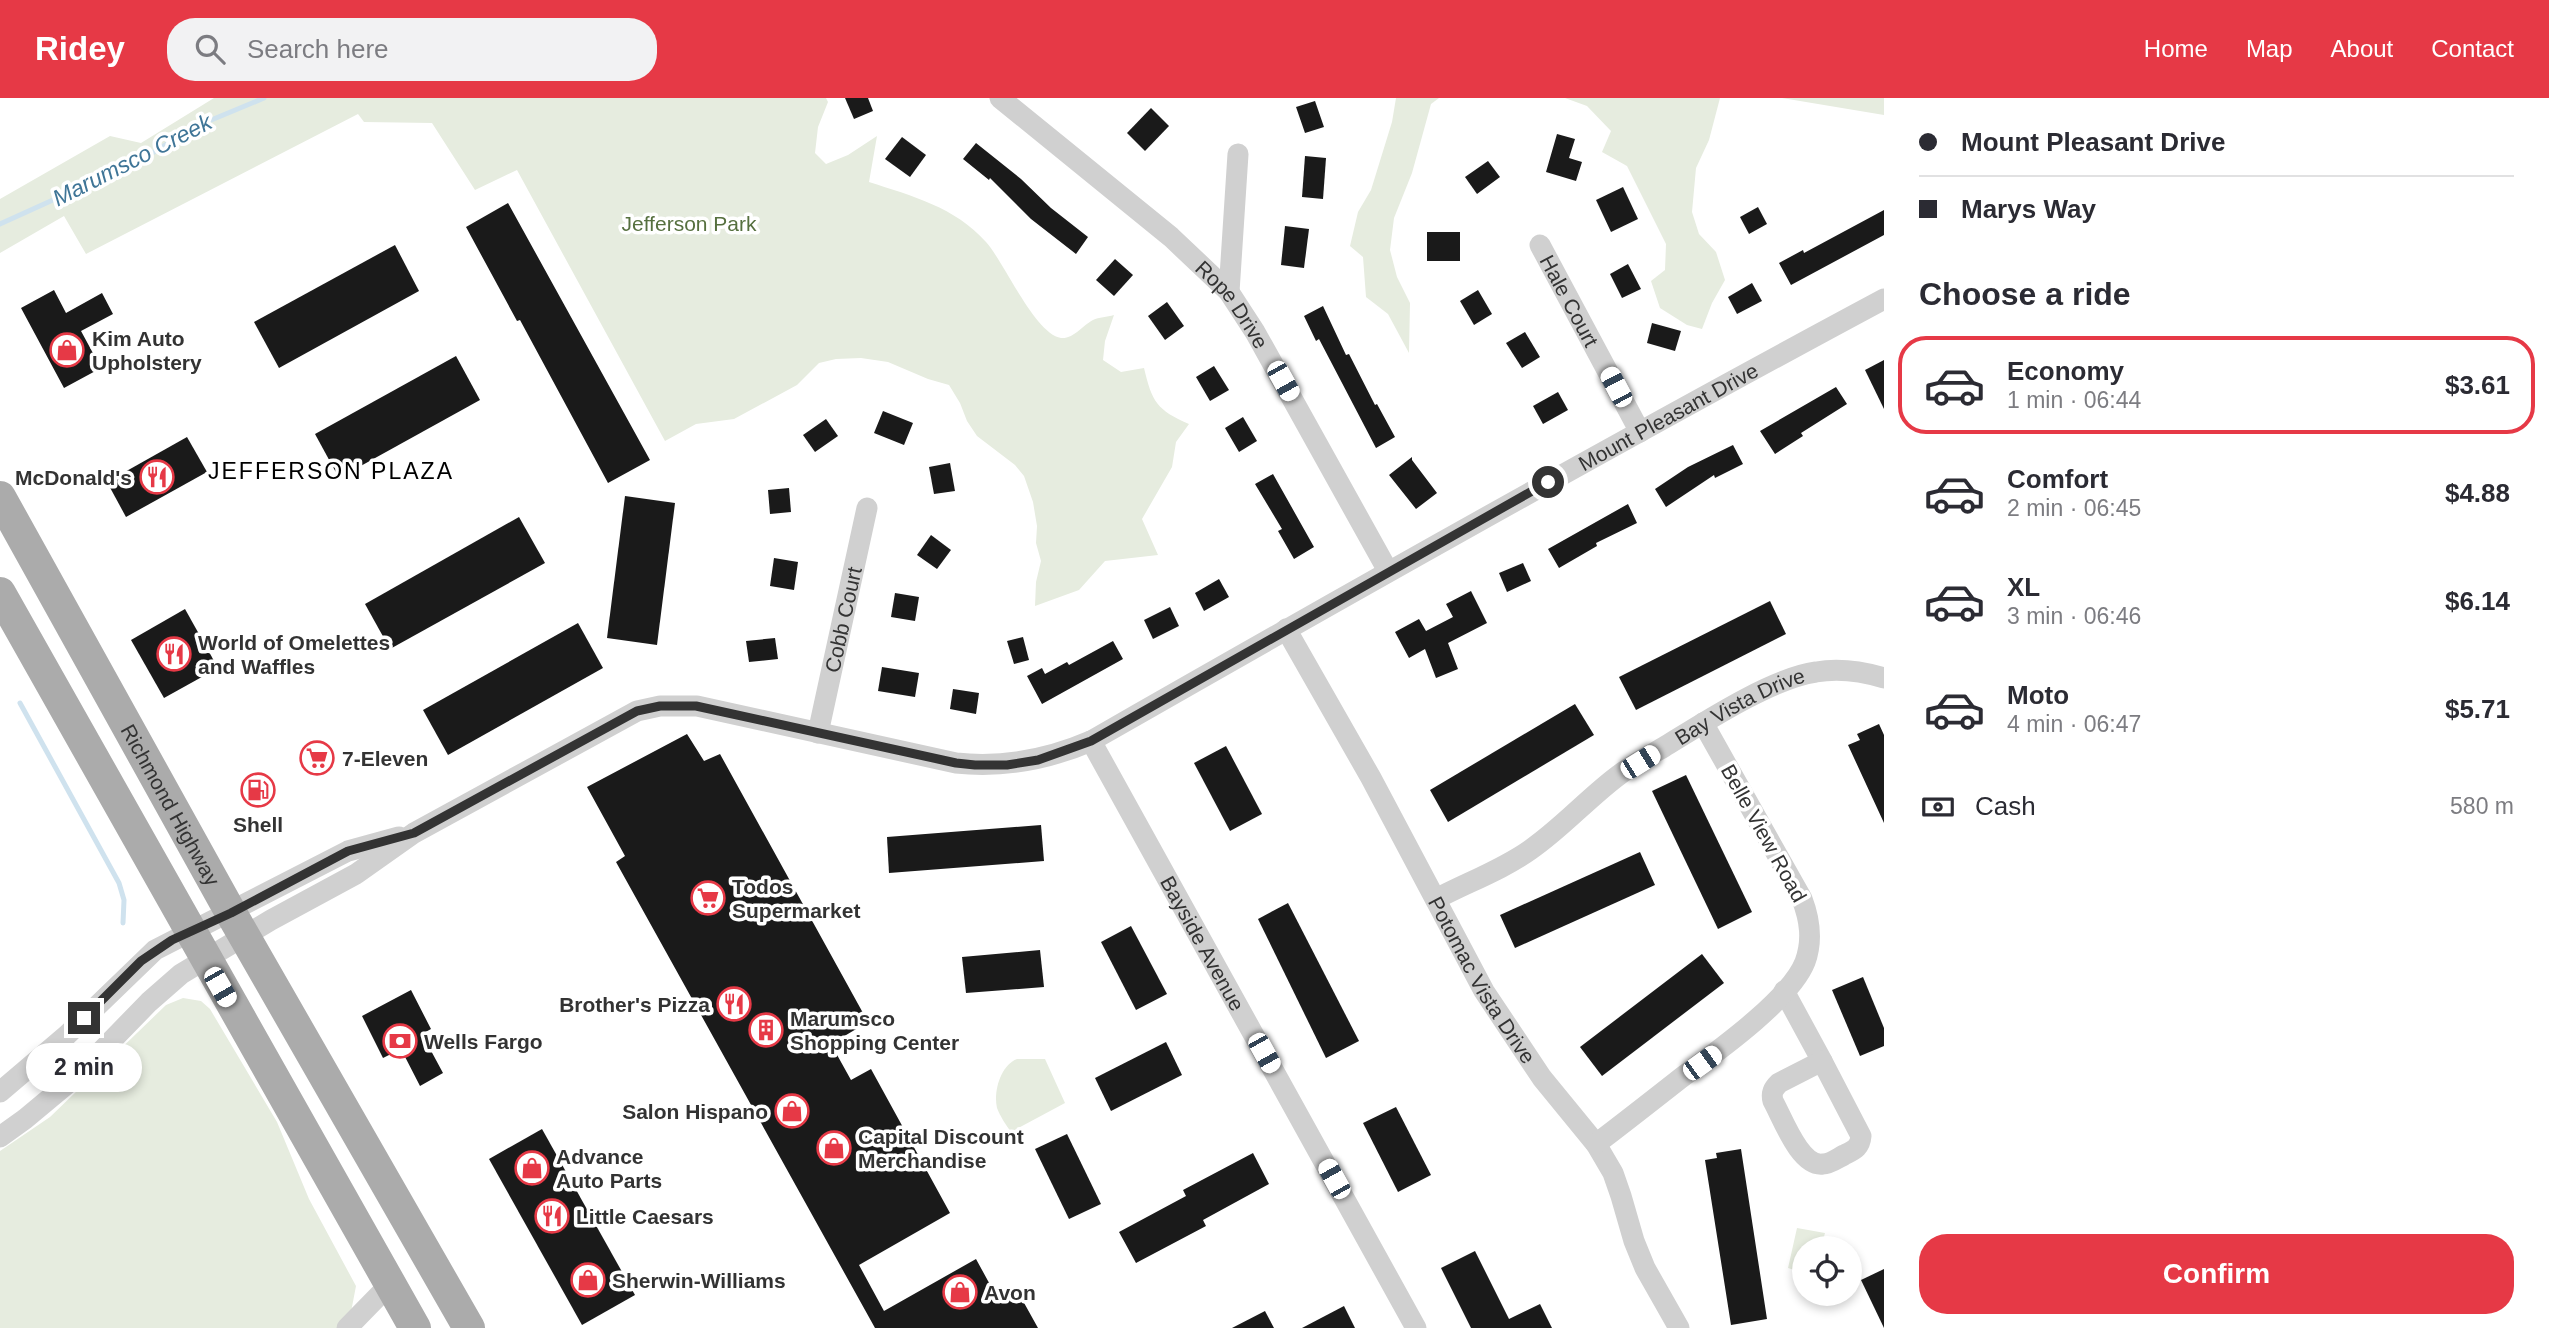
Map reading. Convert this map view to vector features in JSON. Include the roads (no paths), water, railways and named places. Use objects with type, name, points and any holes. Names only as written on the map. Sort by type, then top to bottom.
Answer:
[{"type":"main road","name":"Richmond Highway","points":[[0,497],[237,925],[469,1328]]},
{"type":"main road","points":[[0,593],[415,1328]]},
{"type":"street","name":"Rope Drive","points":[[1000,98],[1171,237],[1229,292],[1255,332],[1388,571]]},
{"type":"street","points":[[1229,292],[1238,154]]},
{"type":"street","name":"Hale Court","points":[[1540,245],[1640,432]]},
{"type":"street","name":"Mount Pleasant Drive","points":[[198,945],[237,925],[348,851],[414,833],[637,711],[660,706],[696,706],[975,765],[1007,765],[1038,760],[1091,741],[1388,571],[1884,299]]},
{"type":"street","name":"Cobb Court","points":[[818,733],[867,508]]},
{"type":"street","name":"Potomac Vista Drive","points":[[1286,629],[1508,1031],[1542,1078],[1597,1144],[1622,1196],[1633,1241],[1645,1268],[1679,1328]]},
{"type":"street","name":"Bay Vista Drive","points":[[1436,899],[1526,853],[1555,833],[1619,775],[1703,723],[1790,679],[1814,672],[1839,670],[1864,672],[1884,678]]},
{"type":"street","name":"Belle View Road","points":[[1597,1144],[1722,1048],[1796,978],[1810,945],[1808,913],[1703,723]]},
{"type":"street","name":"Bayside Avenue","points":[[1091,741],[1416,1328]]},
{"type":"street","name":"Mount Pleasant Drive","points":[[198,945],[237,925]]},
{"type":"street","points":[[0,1092],[67,1034],[141,961],[164,944],[198,945],[181,974],[149,1002],[79,1074],[0,1137]]},
{"type":"street","points":[[1784,990],[1822,1061],[1861,1136],[1856,1149],[1825,1165],[1815,1164],[1802,1154],[1772,1095],[1774,1087],[1779,1083],[1822,1061]]},
{"type":"street","points":[[347,1328],[390,1284]]},
{"type":"waterway","name":"Marumsco Creek","points":[[0,224],[86,185],[123,162],[151,154],[192,128],[264,98]]},
{"type":"waterway","points":[[20,703],[119,883],[124,900],[123,923]]},
{"type":"place","name":"Kim Auto Upholstery","points":[[67,350]]},
{"type":"place","name":"McDonald's","points":[[157,477]]},
{"type":"place","name":"World of Omelettes and Waffles","points":[[174,654]]},
{"type":"place","name":"7-Eleven","points":[[317,758]]},
{"type":"place","name":"Shell","points":[[258,790]]},
{"type":"place","name":"Todos Supermarket","points":[[708,898]]},
{"type":"place","name":"Brother's Pizza","points":[[734,1004]]},
{"type":"place","name":"Marumsco Shopping Center","points":[[766,1030]]},
{"type":"place","name":"Wells Fargo","points":[[400,1041]]},
{"type":"place","name":"Salon Hispano","points":[[792,1111]]},
{"type":"place","name":"Capital Discount Merchandise","points":[[834,1148]]},
{"type":"place","name":"Advance Auto Parts","points":[[532,1168]]},
{"type":"place","name":"Little Caesars","points":[[552,1216]]},
{"type":"place","name":"Sherwin-Williams","points":[[588,1280]]},
{"type":"place","name":"Avon","points":[[960,1292]]},
{"type":"district","name":"JEFFERSON PLAZA","points":[[331,471]]},
{"type":"park label","name":"Jefferson Park","points":[[689,223]]}]
